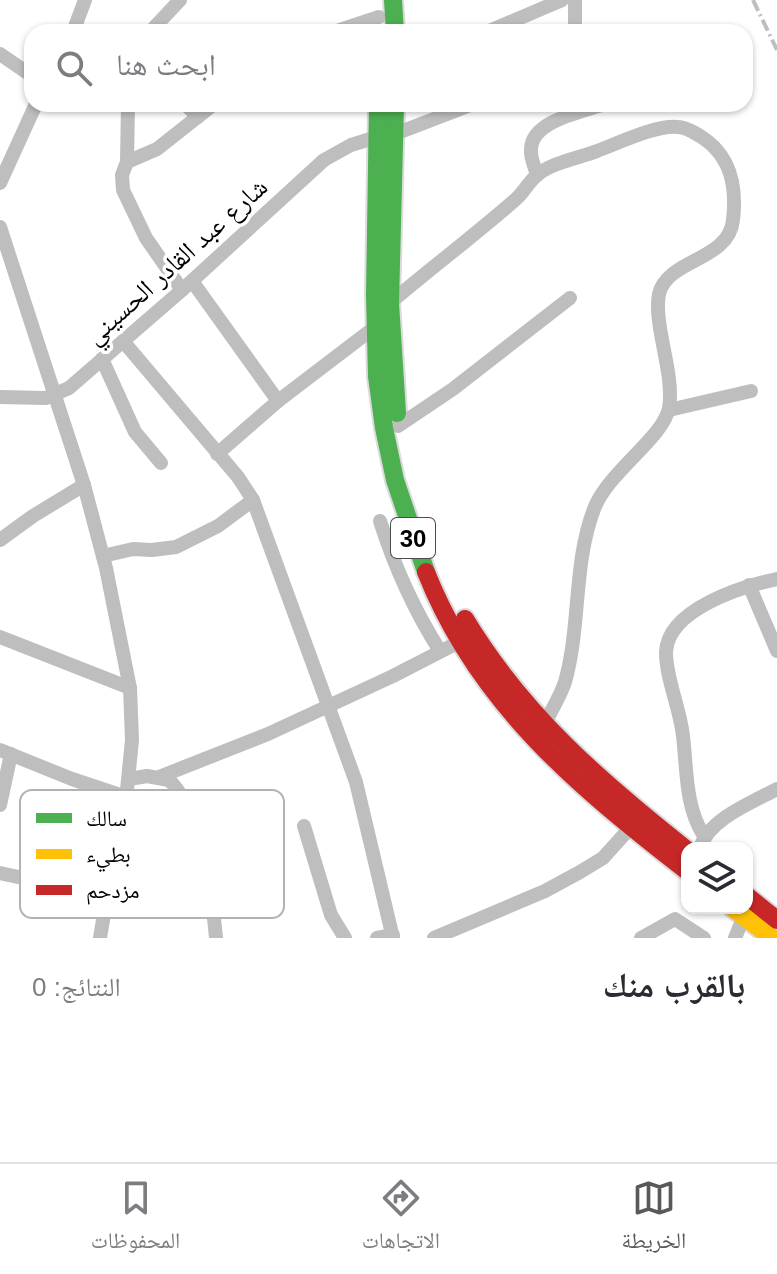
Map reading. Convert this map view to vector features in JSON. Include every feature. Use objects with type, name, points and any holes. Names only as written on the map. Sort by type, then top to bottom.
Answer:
[{"type":"main road","points":[[393,0],[394,24]]},
{"type":"main road","name":"30","points":[[380,112],[386,135],[393,382],[398,426],[410,482],[436,560],[489,658],[544,725],[602,782],[681,845]]},
{"type":"main road","name":"30","points":[[393,112],[386,135],[375,327],[377,378],[391,468],[417,551],[461,641],[486,681],[537,744],[630,828],[681,866]]},
{"type":"main road","points":[[753,901],[777,920]]},
{"type":"main road","points":[[742,914],[772,938]]},
{"type":"street","points":[[76,24],[85,0]]},
{"type":"street","points":[[158,24],[180,0]]},
{"type":"street","points":[[506,24],[562,0]]},
{"type":"street","points":[[575,0],[575,24]]},
{"type":"street","points":[[356,24],[379,16]]},
{"type":"street","points":[[0,54],[24,70]]},
{"type":"street","points":[[0,183],[3,165],[32,112]]},
{"type":"street","points":[[128,112],[127,162],[122,183],[129,204],[154,252],[187,286],[278,401]]},
{"type":"street","points":[[193,112],[198,117]]},
{"type":"street","points":[[127,162],[157,149],[204,112]]},
{"type":"street","name":"شارع عبد القادر الحسيني","points":[[54,396],[69,388],[187,286],[324,160],[351,145],[451,112]]},
{"type":"street","points":[[537,175],[531,149],[540,131],[584,112]]},
{"type":"street","points":[[390,303],[517,198],[537,175],[631,138],[675,127],[687,129],[706,139],[723,156],[734,189],[731,232],[717,248],[670,277],[660,292],[670,390],[669,410],[657,430],[612,478],[593,509],[578,578],[564,684],[544,725]]},
{"type":"street","points":[[0,227],[84,485],[103,556],[130,688],[132,740],[127,790]]},
{"type":"street","points":[[398,426],[453,389],[570,298]]},
{"type":"street","points":[[217,454],[278,401],[375,327]]},
{"type":"street","points":[[123,341],[238,477],[253,500],[356,782],[393,937],[377,938]]},
{"type":"street","points":[[102,359],[135,432],[161,463]]},
{"type":"street","points":[[669,410],[751,391]]},
{"type":"street","points":[[0,397],[36,400],[54,396]]},
{"type":"street","points":[[0,540],[84,485]]},
{"type":"street","points":[[103,556],[133,549],[176,547],[218,526],[253,500]]},
{"type":"street","points":[[380,521],[411,601],[440,651]]},
{"type":"street","points":[[702,842],[689,797],[682,731],[667,661],[668,639],[682,622],[713,600],[749,585],[777,579]]},
{"type":"street","points":[[749,585],[777,651]]},
{"type":"street","points":[[0,637],[130,688]]},
{"type":"street","points":[[129,779],[159,777],[268,734],[461,641]]},
{"type":"street","points":[[0,805],[5,752],[105,790]]},
{"type":"street","points":[[159,777],[169,780],[179,790]]},
{"type":"street","points":[[702,842],[720,822],[777,789]]},
{"type":"street","points":[[304,826],[331,915],[345,938]]},
{"type":"street","points":[[434,938],[545,891],[580,872],[603,858],[630,828]]},
{"type":"street","points":[[0,873],[20,877]]},
{"type":"street","points":[[737,937],[739,914]]},
{"type":"street","points":[[100,938],[103,918]]},
{"type":"street","points":[[214,918],[216,938]]},
{"type":"street","points":[[641,938],[675,919],[704,938]]},
{"type":"railway","points":[[753,0],[777,50]]},
{"type":"traffic: fast","points":[[393,0],[394,24]]},
{"type":"traffic: fast","points":[[378,112],[377,376],[395,480],[426,572]]},
{"type":"traffic: fast","points":[[395,112],[390,303],[397,413]]},
{"type":"traffic: slow","points":[[741,914],[772,938]]},
{"type":"traffic: jam","points":[[426,572],[448,619],[474,663],[503,702],[571,774],[681,866]]},
{"type":"traffic: jam","points":[[465,619],[512,686],[565,745],[681,845]]},
{"type":"traffic: jam","points":[[753,901],[777,920]]}]
